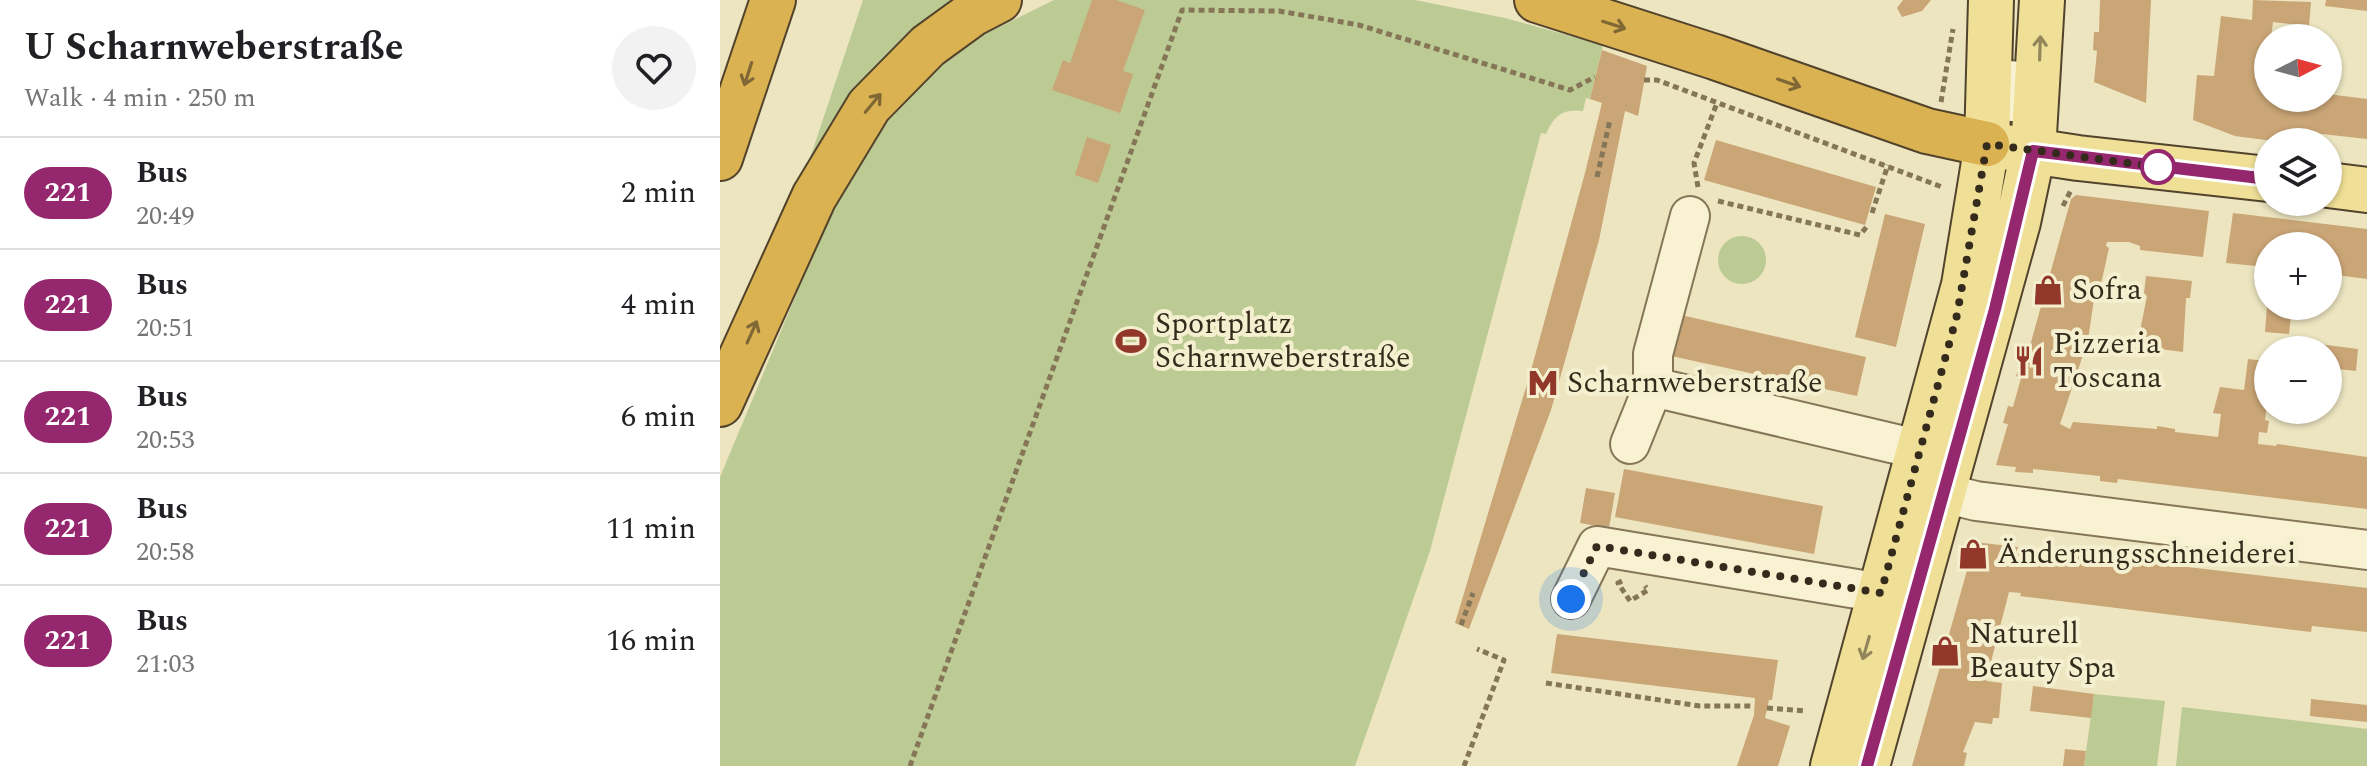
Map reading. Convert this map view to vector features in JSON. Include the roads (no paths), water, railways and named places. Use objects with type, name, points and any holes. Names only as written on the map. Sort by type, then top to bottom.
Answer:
[{"type":"highway","points":[[720,158],[773,0]]},
{"type":"highway","points":[[720,404],[814,197],[869,106],[928,46],[972,14],[999,0]]},
{"type":"highway","points":[[1536,0],[1715,57],[1927,131],[1987,144]]},
{"type":"main road","points":[[1833,766],[1964,285],[1987,144],[1991,0]]},
{"type":"main road","points":[[1867,766],[1995,309],[2033,151],[2042,0]]},
{"type":"main road","points":[[1987,144],[2254,177]]},
{"type":"main road","points":[[2342,187],[2367,190]]},
{"type":"street","points":[[1630,444],[1653,387],[1653,354],[1702,203]]},
{"type":"street","points":[[1653,387],[1921,450]]},
{"type":"street","points":[[1944,493],[1976,501],[2367,550]]},
{"type":"street","points":[[1571,599],[1597,546],[1881,593]]},
{"type":"place","name":"Sofra","points":[[2048,290]]},
{"type":"place","name":"Sportplatz Scharnweberstraße","points":[[1131,341]]},
{"type":"place","name":"Pizzeria Toscana","points":[[2029,361]]},
{"type":"place","name":"Scharnweberstraße","points":[[1543,383]]},
{"type":"place","name":"Änderungsschneiderei","points":[[1973,554]]},
{"type":"place","name":"Naturell Beauty Spa","points":[[1945,651]]}]
